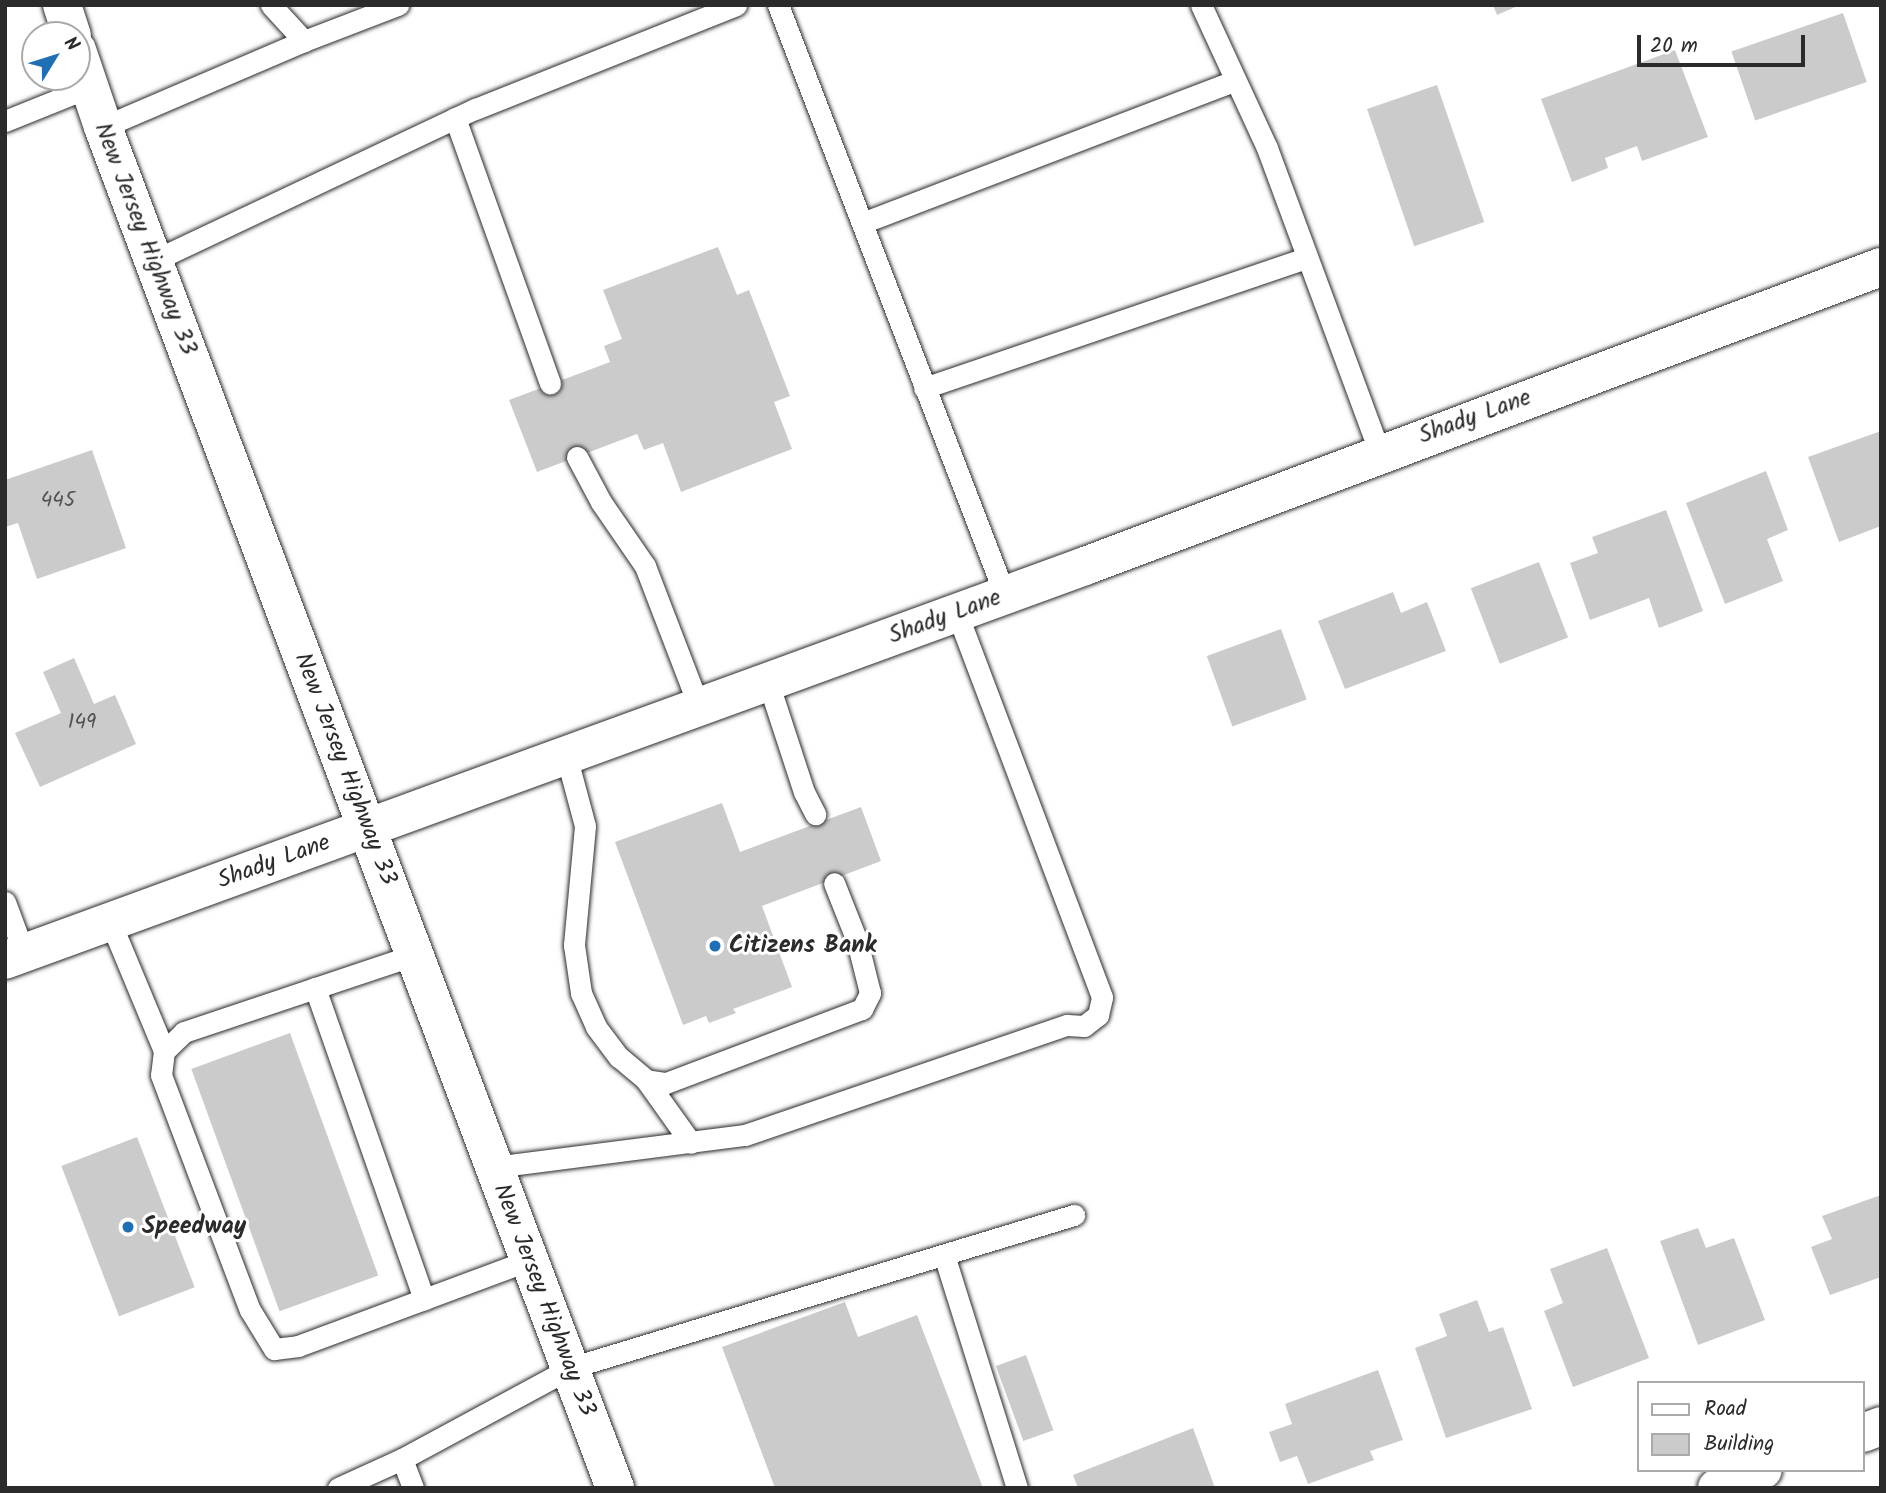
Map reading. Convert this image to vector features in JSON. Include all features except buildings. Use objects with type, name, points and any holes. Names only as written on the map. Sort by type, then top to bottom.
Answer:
[{"type":"street","name":"New Jersey Highway 33","points":[[90,91],[615,1488]]},
{"type":"street","name":"Shady Lane","points":[[15,956],[957,613],[1881,267]]},
{"type":"street","points":[[1717,1488],[1758,1472]]},
{"type":"lane","points":[[271,5],[304,41]]},
{"type":"lane","points":[[103,127],[366,12],[398,5]]},
{"type":"lane","points":[[153,261],[455,118],[736,5]]},
{"type":"lane","points":[[778,5],[1005,595]]},
{"type":"lane","points":[[1200,5],[1267,148],[1305,258],[1380,453]]},
{"type":"lane","points":[[862,223],[1234,81]]},
{"type":"lane","points":[[5,121],[79,91]]},
{"type":"lane","points":[[455,118],[550,384]]},
{"type":"lane","points":[[924,388],[1305,258]]},
{"type":"lane","points":[[577,457],[601,502],[645,566],[699,707]]},
{"type":"lane","points":[[494,1167],[745,1135],[1067,1025],[1084,1026],[1098,1015],[1102,998],[957,613]]},
{"type":"lane","points":[[768,682],[804,792],[815,814]]},
{"type":"lane","points":[[566,755],[585,826],[575,945],[581,993],[596,1027],[618,1058],[646,1080],[691,1143]]},
{"type":"lane","points":[[646,1080],[666,1083],[862,1009],[870,993],[858,942],[834,883]]},
{"type":"lane","points":[[5,902],[15,956]]},
{"type":"lane","points":[[110,921],[164,1051],[161,1075],[250,1310],[274,1349],[299,1346],[529,1261]]},
{"type":"lane","points":[[164,1051],[184,1031],[414,955]]},
{"type":"lane","points":[[315,988],[424,1299]]},
{"type":"lane","points":[[338,1488],[402,1459],[569,1368],[1074,1215]]},
{"type":"lane","points":[[944,1255],[1017,1488]]},
{"type":"lane","points":[[402,1459],[413,1488]]},
{"type":"place","name":"Citizens Bank","points":[[715,946]]},
{"type":"place","name":"Speedway","points":[[128,1227]]}]
